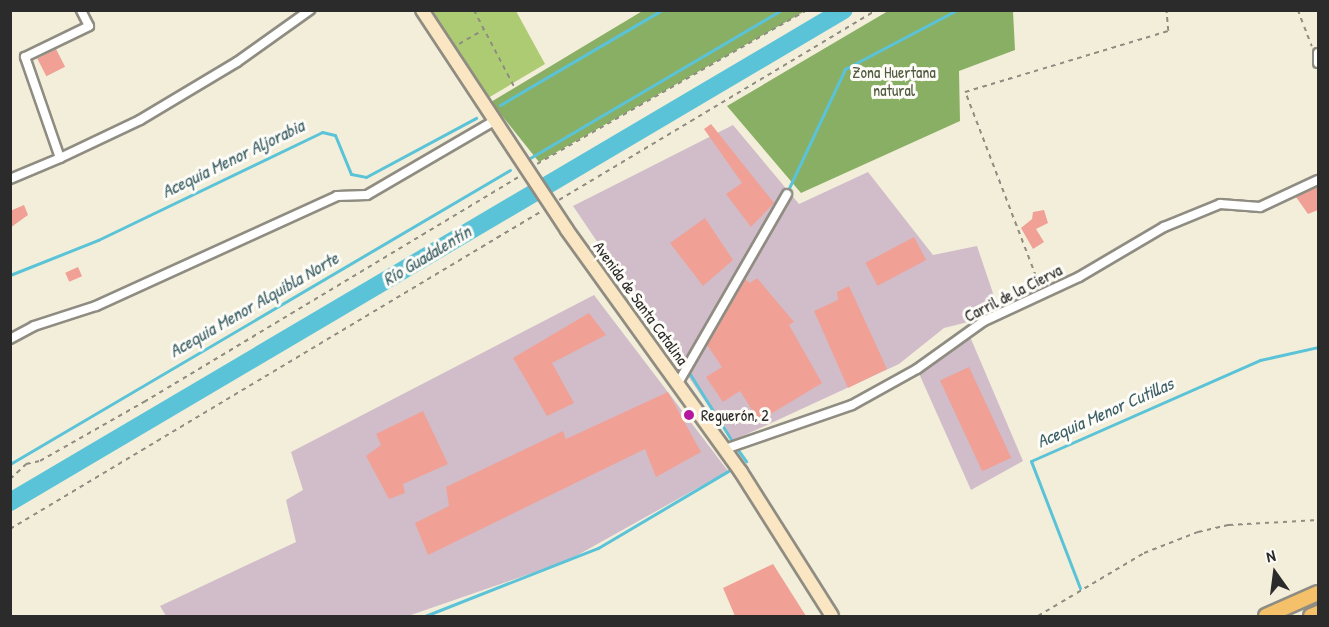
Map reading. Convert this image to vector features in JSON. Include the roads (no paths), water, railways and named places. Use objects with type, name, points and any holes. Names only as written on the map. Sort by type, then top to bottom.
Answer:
[{"type":"main road","name":"Avenida de Santa Catalina","points":[[422,10],[550,205],[725,449],[832,616]]},
{"type":"main road","points":[[1266,616],[1318,593]]},
{"type":"main road","points":[[1311,616],[1318,613]]},
{"type":"street","points":[[60,158],[25,57],[89,26],[81,10]]},
{"type":"street","points":[[10,179],[140,120],[237,62],[310,10]]},
{"type":"street","points":[[10,339],[34,326],[96,306],[337,196],[367,195],[494,122]]},
{"type":"street","name":"Carril de la Cierva","points":[[725,449],[852,405],[917,369],[984,321],[1042,294],[1164,227],[1220,204],[1260,207],[1318,180]]},
{"type":"street","points":[[678,382],[787,194]]},
{"type":"waterway","name":"Acequia Menor Aljorabia","points":[[500,105],[662,10]]},
{"type":"waterway","name":"Acequia Menor Alquibla Norte","points":[[530,158],[781,10]]},
{"type":"waterway","name":"Río Guadalentín","points":[[10,502],[844,10]]},
{"type":"waterway","points":[[789,188],[845,69],[957,10]]},
{"type":"waterway","name":"Acequia Menor Aljorabia","points":[[10,275],[98,240],[322,132],[335,135],[351,174],[366,177],[476,118]]},
{"type":"waterway","name":"Acequia Menor Alquibla Norte","points":[[10,464],[510,170]]},
{"type":"waterway","name":"Acequia Menor Cutillas","points":[[1080,588],[1031,461],[1260,360],[1318,347]]},
{"type":"waterway","points":[[688,371],[732,441]]},
{"type":"waterway","points":[[738,450],[746,461]]},
{"type":"waterway","points":[[425,616],[598,548],[728,471]]},
{"type":"place","name":"Reguerón, 2","points":[[689,415]]},
{"type":"park label","name":"Zona Huertana natural","points":[[894,81]]}]
